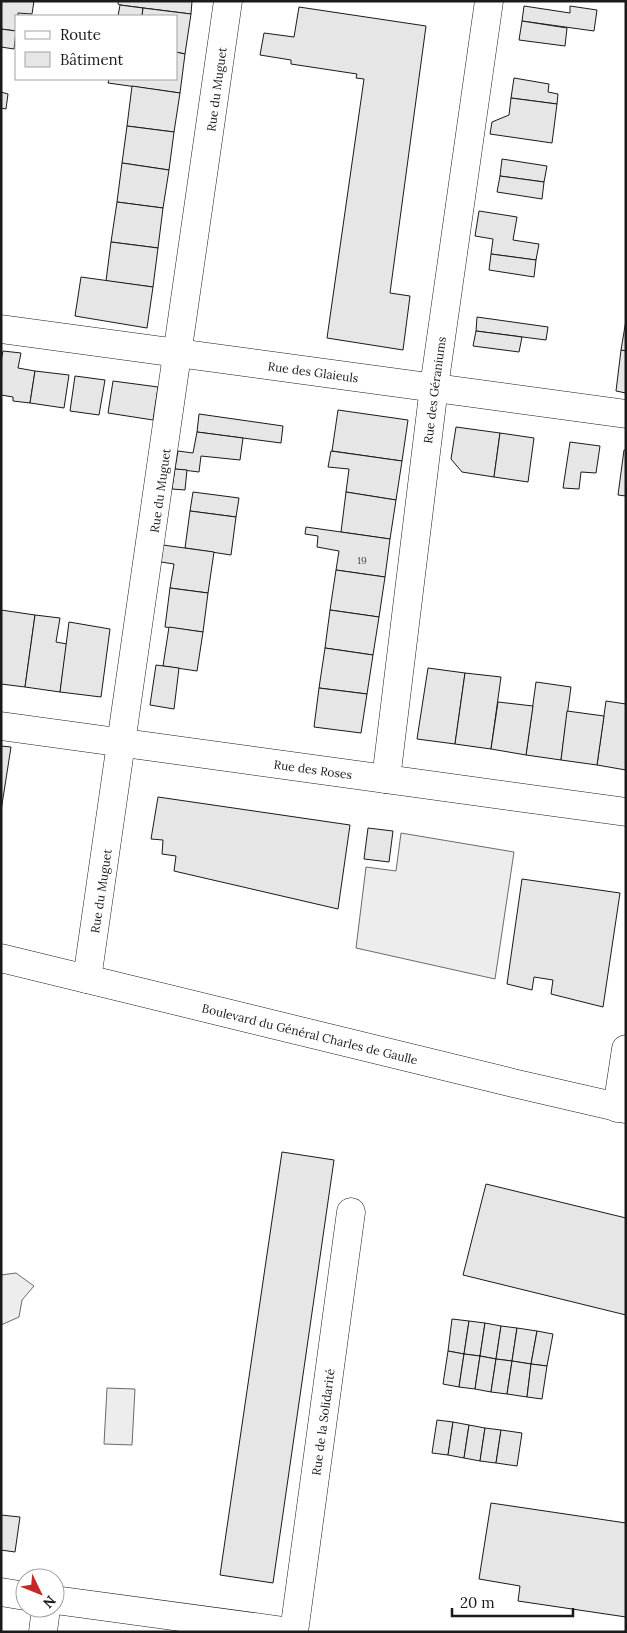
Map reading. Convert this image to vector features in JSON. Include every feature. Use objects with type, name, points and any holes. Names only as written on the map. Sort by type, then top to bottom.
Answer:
[{"type":"street","name":"Rue du Muguet","points":[[87,978],[124,743],[228,1]]},
{"type":"street","name":"Rue des Géraniums","points":[[386,779],[434,387],[489,1]]},
{"type":"street","name":"Rue des Glaieuls","points":[[1,328],[626,414]]},
{"type":"street","name":"Rue des Roses","points":[[1,726],[626,812]]},
{"type":"street","name":"Boulevard du Général Charles de Gaulle","points":[[1,958],[623,1109]]},
{"type":"street","points":[[623,1109],[626,1050]]},
{"type":"street","name":"Rue de la Solidarité","points":[[65,1601],[292,1632],[351,1212]]},
{"type":"street","points":[[1,1592],[15,1594]]},
{"type":"street","points":[[43,1632],[45,1618]]},
{"type":"shaded area","points":[[401,833],[514,852],[495,979],[356,948],[366,867],[396,871]]},
{"type":"shaded area","points":[[16,1273],[34,1286],[22,1300],[19,1317],[1,1325],[1,1275]]},
{"type":"shaded area","points":[[107,1388],[135,1389],[132,1445],[104,1444]]},
{"type":"building","points":[[1,1],[34,1],[32,14],[18,13],[18,15],[15,15],[15,31],[1,29]]},
{"type":"building","points":[[118,1],[192,1],[191,14],[120,5]]},
{"type":"building","points":[[120,5],[143,8],[142,15],[118,15]]},
{"type":"building","points":[[524,6],[570,13],[570,6],[597,10],[594,31],[522,21]]},
{"type":"building","points":[[299,7],[426,26],[390,293],[410,296],[403,350],[327,338],[364,79],[356,78],[357,74],[291,64],[291,60],[260,55],[264,33],[294,37]]},
{"type":"building","points":[[143,8],[191,14],[185,54],[178,52],[178,15],[142,15]]},
{"type":"building","points":[[522,21],[567,28],[565,46],[519,40]]},
{"type":"building","points":[[1,29],[15,31],[14,49],[1,47]]},
{"type":"building","points":[[178,52],[185,54],[180,93],[108,83],[109,80],[178,80]]},
{"type":"building","points":[[514,78],[549,84],[548,92],[558,94],[557,104],[511,98]]},
{"type":"building","points":[[132,86],[180,93],[174,132],[127,126]]},
{"type":"building","points":[[1,92],[8,94],[6,109],[1,108]]},
{"type":"building","points":[[511,98],[557,104],[552,143],[490,134],[492,122],[509,115]]},
{"type":"building","points":[[127,126],[174,132],[169,170],[122,163]]},
{"type":"building","points":[[502,159],[547,166],[544,182],[500,176]]},
{"type":"building","points":[[122,163],[169,170],[163,208],[117,202]]},
{"type":"building","points":[[500,176],[544,182],[542,199],[497,192]]},
{"type":"building","points":[[117,202],[163,208],[158,248],[111,242]]},
{"type":"building","points":[[479,211],[517,217],[513,240],[539,244],[536,260],[491,254],[493,239],[475,236]]},
{"type":"building","points":[[111,242],[158,248],[153,287],[106,281]]},
{"type":"building","points":[[491,254],[536,260],[534,277],[489,270]]},
{"type":"building","points":[[81,277],[153,287],[147,328],[75,316]]},
{"type":"building","points":[[477,317],[548,327],[546,340],[476,331]]},
{"type":"building","points":[[626,320],[626,351],[621,350]]},
{"type":"building","points":[[476,331],[522,337],[519,352],[473,346]]},
{"type":"building","points":[[621,350],[626,351],[626,393],[616,391]]},
{"type":"building","points":[[3,351],[21,353],[18,368],[35,371],[30,403],[13,401],[13,397],[1,395],[1,361]]},
{"type":"building","points":[[35,371],[69,375],[64,408],[30,403]]},
{"type":"building","points":[[75,376],[105,380],[99,415],[70,411]]},
{"type":"building","points":[[113,381],[158,387],[153,420],[108,413]]},
{"type":"building","points":[[338,410],[408,420],[402,461],[332,451]]},
{"type":"building","points":[[199,414],[283,426],[281,443],[197,432]]},
{"type":"building","points":[[456,427],[500,433],[494,477],[462,472],[451,459]]},
{"type":"building","points":[[197,432],[243,438],[240,460],[201,456],[199,472],[175,469],[178,451],[193,453]]},
{"type":"building","points":[[500,433],[534,438],[528,482],[494,477]]},
{"type":"building","points":[[570,442],[600,446],[596,473],[581,472],[579,489],[563,488]]},
{"type":"building","points":[[624,450],[626,450],[626,496],[618,495]]},
{"type":"building","points":[[331,451],[402,461],[396,500],[346,492],[349,469],[328,467]]},
{"type":"building","points":[[175,469],[187,470],[185,490],[172,489]]},
{"type":"building","points":[[193,492],[239,498],[236,517],[190,511]]},
{"type":"building","points":[[346,492],[396,500],[390,539],[341,532]]},
{"type":"building","points":[[190,511],[236,517],[231,555],[185,548]]},
{"type":"building","points":[[306,527],[390,539],[385,577],[336,570],[339,551],[317,547],[318,536],[305,534]]},
{"type":"building","points":[[163,545],[214,552],[208,593],[170,588],[174,564],[161,562]]},
{"type":"building","points":[[336,570],[385,577],[379,617],[330,610]]},
{"type":"building","points":[[170,588],[208,593],[203,632],[165,627]]},
{"type":"building","points":[[1,610],[35,615],[25,687],[1,684]]},
{"type":"building","points":[[330,610],[379,617],[373,655],[325,648]]},
{"type":"building","points":[[35,615],[60,618],[56,642],[67,644],[60,692],[25,687]]},
{"type":"building","points":[[69,622],[110,629],[101,697],[60,692]]},
{"type":"building","points":[[169,627],[203,632],[197,671],[163,666]]},
{"type":"building","points":[[325,648],[373,655],[367,694],[319,688]]},
{"type":"building","points":[[156,665],[179,668],[174,709],[150,705]]},
{"type":"building","points":[[428,668],[465,673],[455,744],[417,739]]},
{"type":"building","points":[[465,673],[501,677],[491,749],[455,744]]},
{"type":"building","points":[[536,682],[571,687],[561,760],[526,755]]},
{"type":"building","points":[[319,688],[367,694],[361,733],[314,727]]},
{"type":"building","points":[[606,701],[626,704],[626,770],[597,765]]},
{"type":"building","points":[[498,702],[533,706],[526,755],[491,749]]},
{"type":"building","points":[[567,711],[604,716],[597,765],[561,760]]},
{"type":"building","points":[[1,746],[11,747],[1,811]]},
{"type":"building","points":[[158,797],[350,825],[338,909],[174,871],[176,856],[162,854],[163,840],[151,839]]},
{"type":"building","points":[[368,828],[393,831],[389,862],[364,859]]},
{"type":"building","points":[[522,879],[620,893],[603,1007],[551,994],[553,980],[534,977],[532,990],[507,984]]},
{"type":"building","points":[[282,1152],[334,1160],[273,1583],[220,1575]]},
{"type":"building","points":[[486,1184],[626,1218],[626,1315],[463,1275]]},
{"type":"building","points":[[452,1319],[469,1321],[464,1354],[448,1351]]},
{"type":"building","points":[[469,1321],[485,1323],[480,1356],[464,1354]]},
{"type":"building","points":[[485,1323],[501,1326],[496,1359],[480,1356]]},
{"type":"building","points":[[501,1326],[517,1328],[512,1361],[496,1359]]},
{"type":"building","points":[[517,1328],[537,1331],[531,1364],[512,1361]]},
{"type":"building","points":[[537,1331],[553,1334],[547,1366],[531,1364]]},
{"type":"building","points":[[448,1351],[464,1354],[459,1387],[443,1384]]},
{"type":"building","points":[[464,1354],[480,1356],[475,1389],[459,1387]]},
{"type":"building","points":[[480,1356],[496,1359],[491,1392],[475,1389]]},
{"type":"building","points":[[496,1359],[512,1361],[507,1394],[491,1392]]},
{"type":"building","points":[[512,1361],[531,1364],[527,1397],[507,1394]]},
{"type":"building","points":[[531,1364],[547,1366],[542,1399],[527,1397]]},
{"type":"building","points":[[437,1420],[453,1422],[448,1455],[432,1453]]},
{"type":"building","points":[[453,1422],[469,1425],[464,1458],[448,1455]]},
{"type":"building","points":[[469,1425],[485,1428],[480,1461],[464,1458]]},
{"type":"building","points":[[485,1428],[501,1430],[496,1463],[480,1461]]},
{"type":"building","points":[[501,1430],[522,1433],[517,1466],[496,1463]]},
{"type":"building","points":[[491,1503],[626,1523],[626,1617],[518,1601],[520,1586],[479,1579]]},
{"type":"building","points":[[1,1515],[20,1517],[15,1552],[1,1550]]}]
